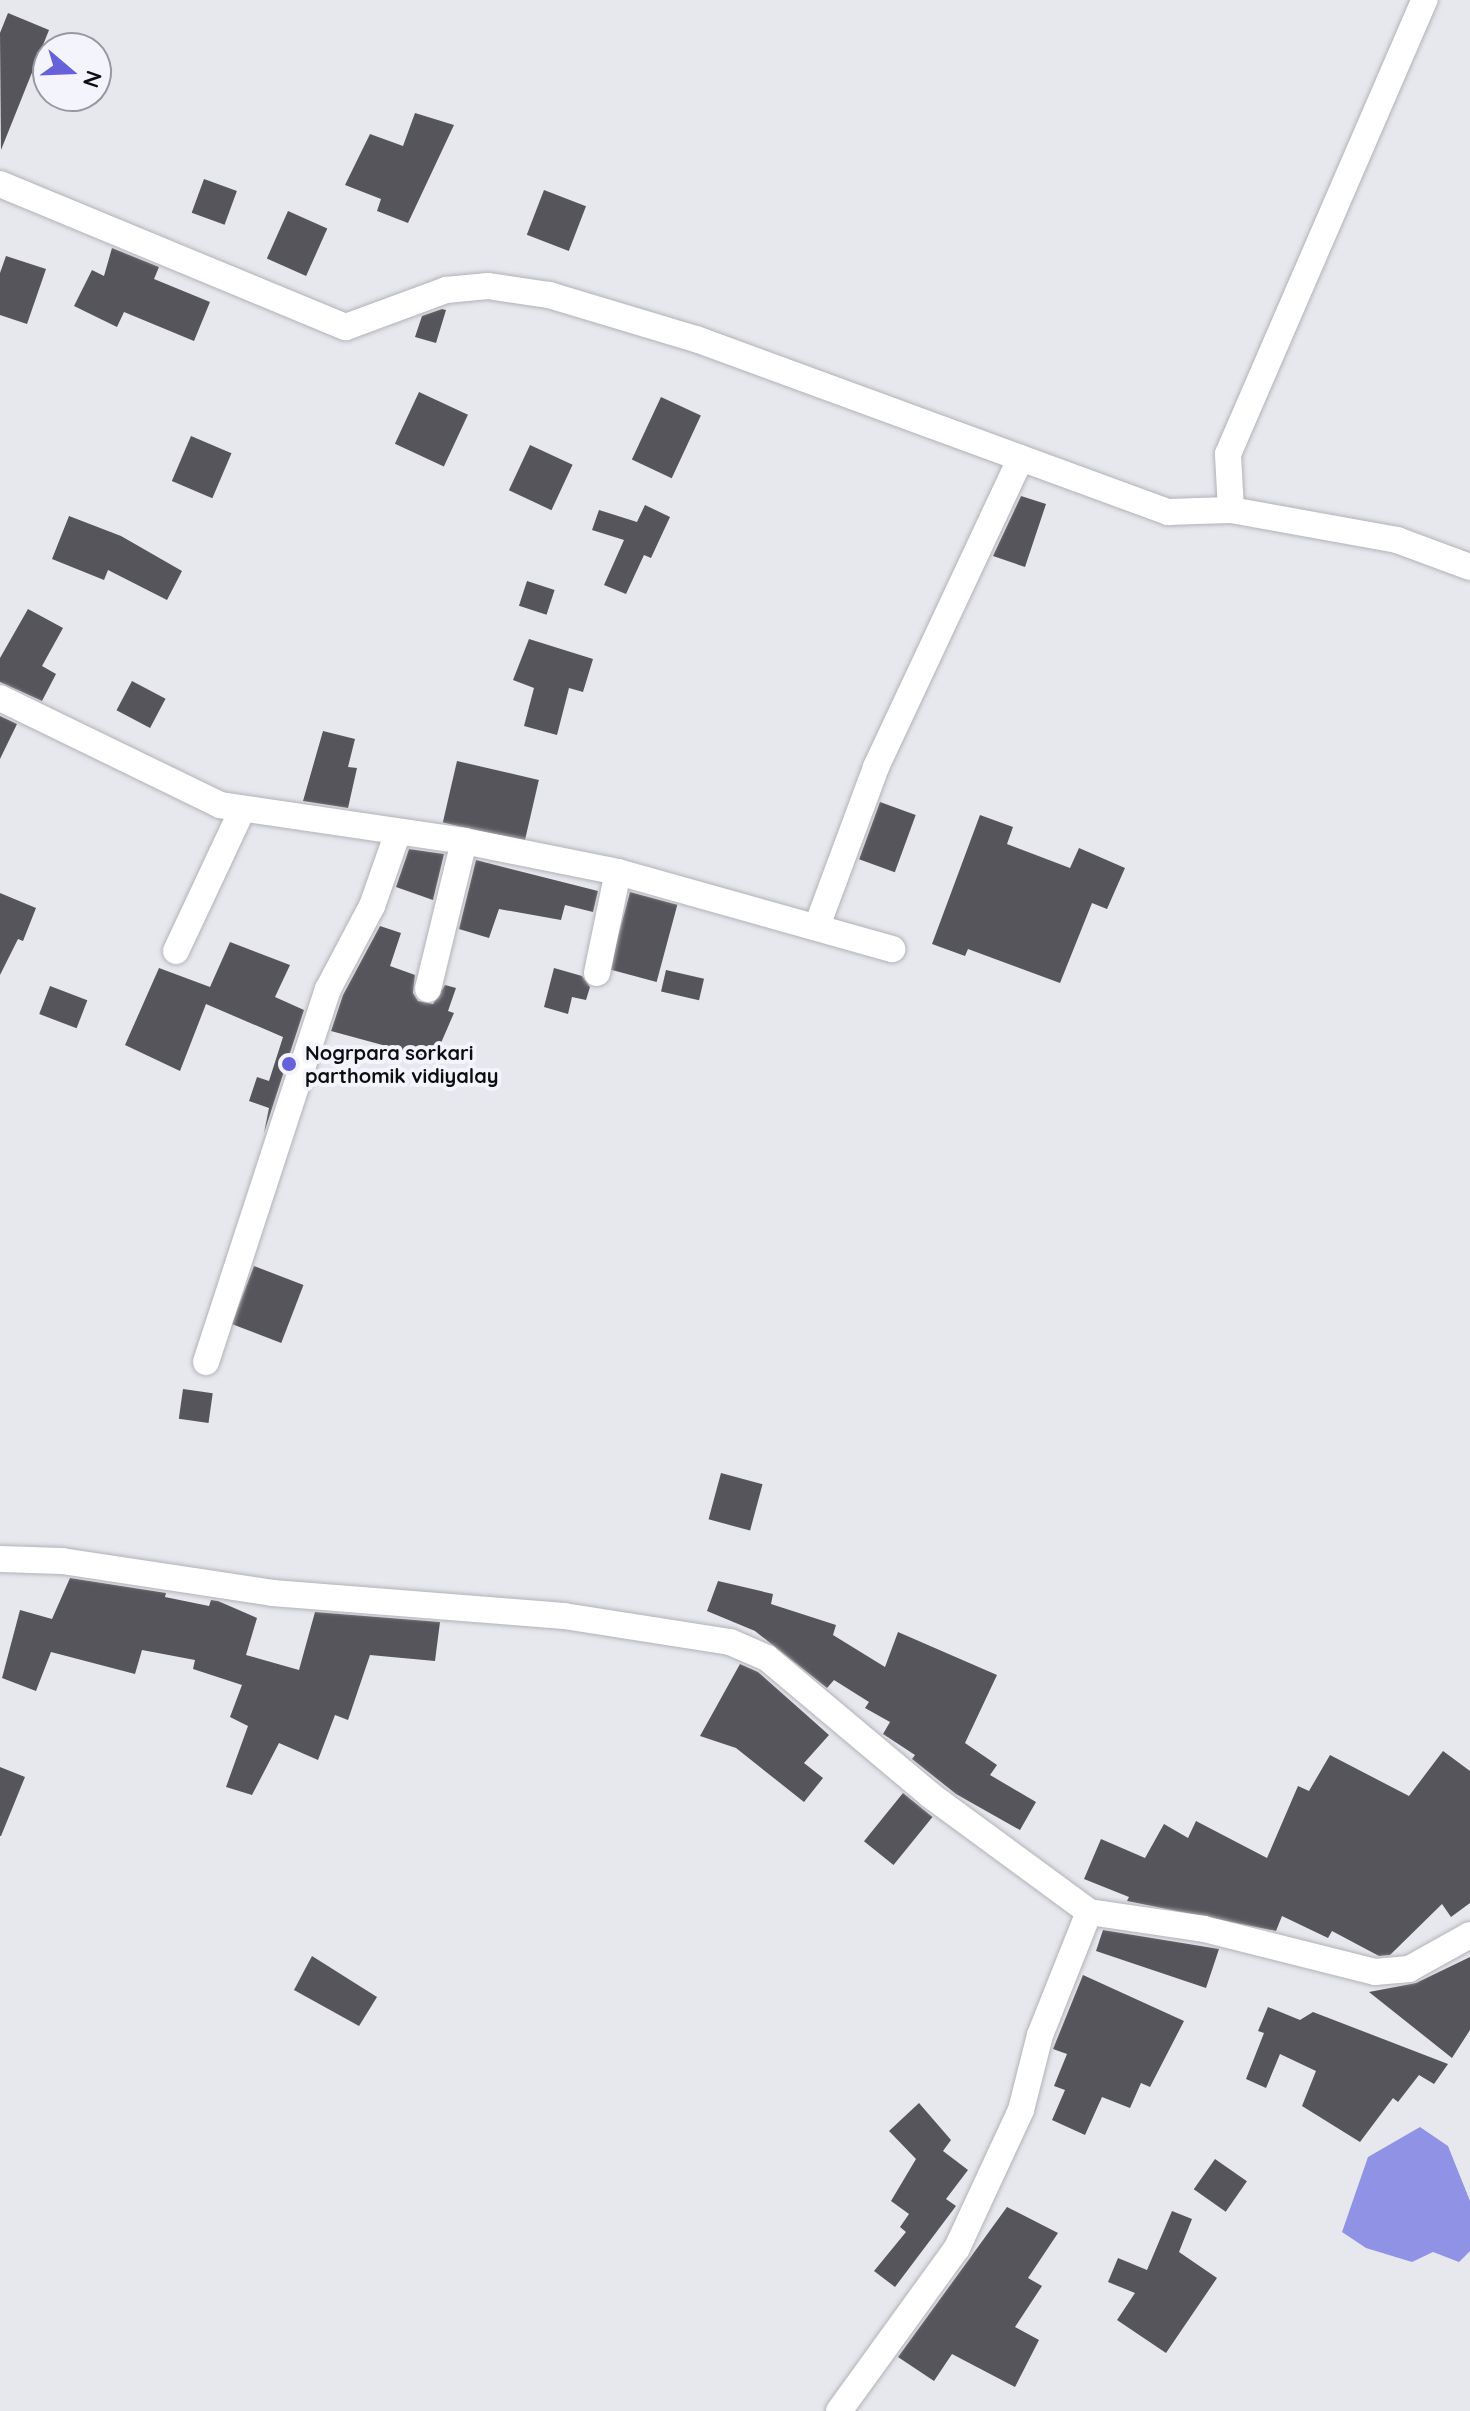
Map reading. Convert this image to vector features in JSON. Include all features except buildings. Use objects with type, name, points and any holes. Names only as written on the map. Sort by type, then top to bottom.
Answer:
[{"type":"street","points":[[1231,510],[1228,454],[1424,0]]},
{"type":"street","points":[[0,184],[346,327],[446,290],[488,286],[549,295],[696,339],[1168,512],[1231,510],[1397,540],[1470,567]]},
{"type":"street","points":[[817,926],[876,767],[1021,458]]},
{"type":"street","points":[[0,698],[220,805],[464,841],[618,872],[892,949]]},
{"type":"street","points":[[176,951],[242,810]]},
{"type":"street","points":[[206,1362],[328,989],[372,906],[398,832]]},
{"type":"street","points":[[428,989],[464,841]]},
{"type":"street","points":[[597,973],[618,872]]},
{"type":"street","points":[[0,1559],[62,1561],[273,1593],[564,1616],[730,1642],[767,1658],[930,1795],[1089,1912],[1192,1926],[1375,1972],[1409,1969],[1470,1935]]},
{"type":"street","points":[[839,2411],[957,2248],[1021,2110],[1040,2035],[1089,1912]]},
{"type":"water","points":[[1420,2127],[1448,2146],[1470,2201],[1470,2251],[1459,2262],[1433,2252],[1412,2262],[1366,2248],[1342,2232],[1368,2157]]},
{"type":"place","name":"Nogrpara sorkari parthomik vidiyalay","points":[[289,1064]]}]
